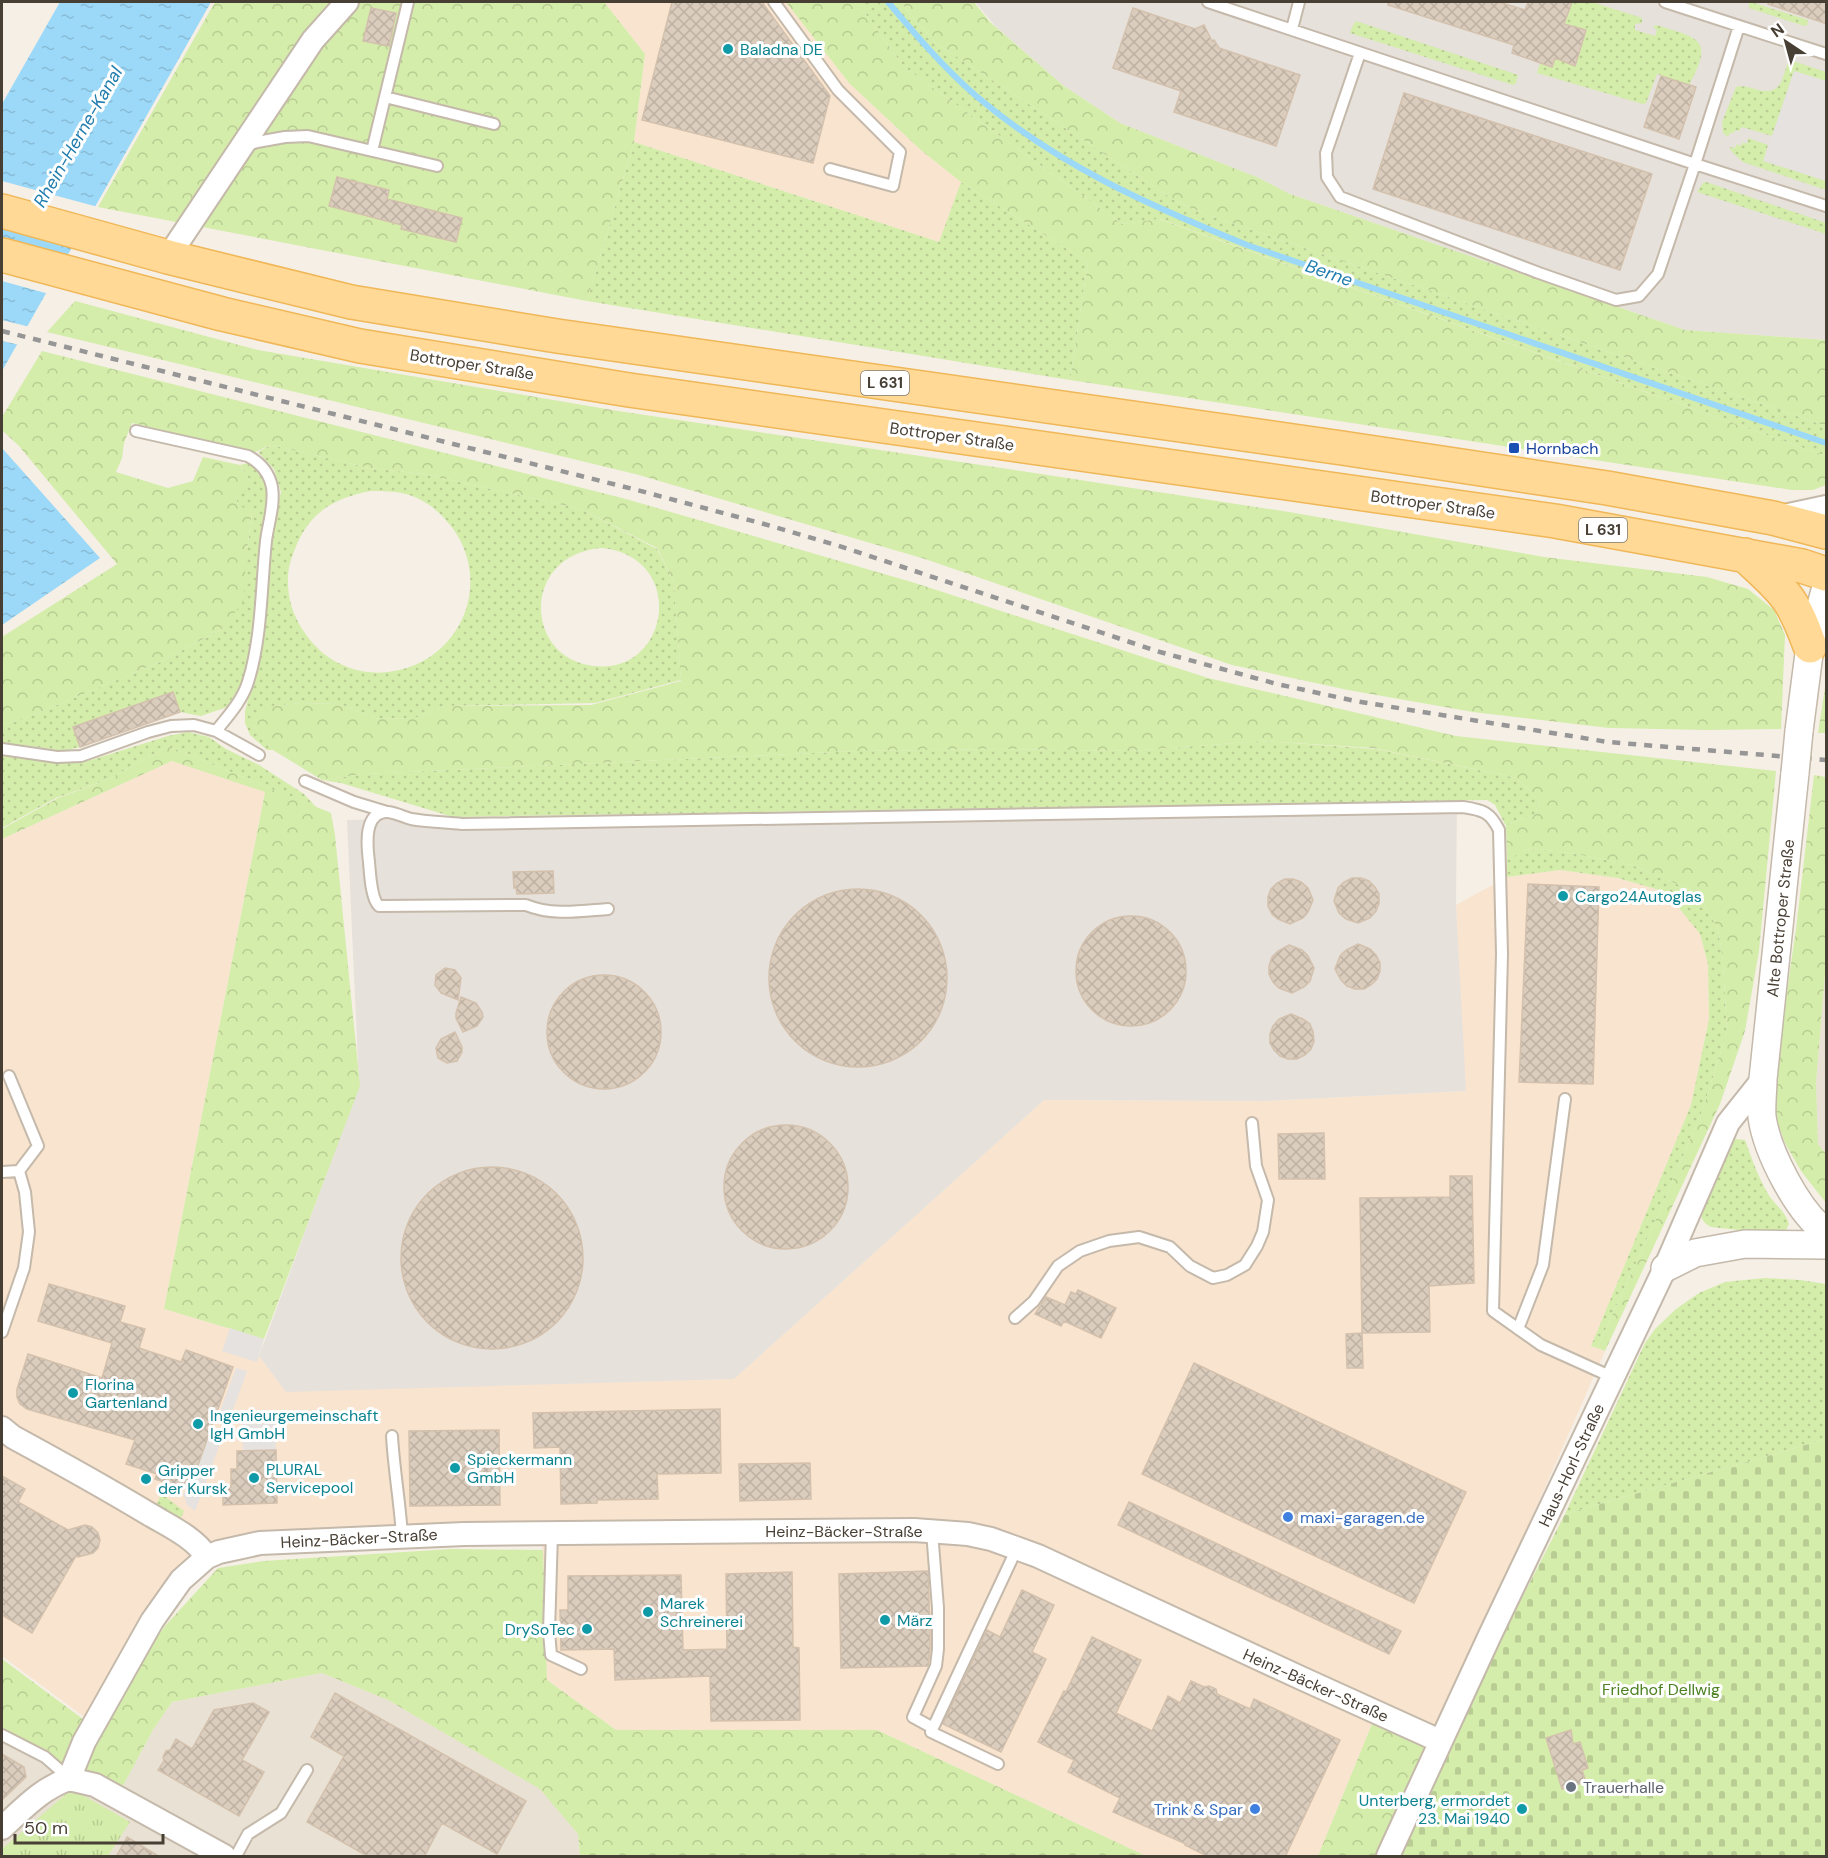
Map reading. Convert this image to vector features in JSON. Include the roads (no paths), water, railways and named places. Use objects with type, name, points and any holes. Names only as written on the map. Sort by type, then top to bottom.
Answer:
[{"type":"main road","name":"L 631","points":[[2,211],[168,257],[351,302],[546,334],[1607,488],[1773,518],[1827,532]]},
{"type":"main road","name":"Bottroper Straße","points":[[2,255],[222,314],[360,346],[640,391],[1555,521],[1803,566],[1827,573]]},
{"type":"main road","points":[[1744,555],[1790,601],[1810,646]]},
{"type":"street","points":[[168,257],[313,40],[347,2]]},
{"type":"street","points":[[1773,518],[1827,507]]},
{"type":"street","name":"Alte Bottroper Straße","points":[[1827,587],[1810,646],[1799,731],[1763,1079],[1762,1116],[1770,1146],[1796,1200],[1816,1224],[1827,1232]]},
{"type":"street","name":"Haus-Horl-Straße","points":[[1388,1857],[1440,1741],[1665,1268],[1728,1123],[1763,1079]]},
{"type":"street","points":[[1665,1268],[1695,1253],[1745,1244],[1827,1245]]},
{"type":"street","points":[[2,1428],[13,1437],[108,1489],[184,1535],[198,1544],[207,1557]]},
{"type":"street","name":"Heinz-Bäcker-Straße","points":[[69,1779],[84,1742],[152,1621],[181,1580],[207,1557],[228,1548],[260,1543],[464,1534],[914,1530],[968,1534],[1017,1547],[1070,1569],[1300,1678],[1440,1741]]},
{"type":"street","points":[[2,1828],[41,1793],[69,1779],[95,1785],[224,1857]]},
{"type":"lane","points":[[372,151],[408,2]]},
{"type":"lane","points":[[774,2],[838,90],[900,152],[893,186],[830,169]]},
{"type":"lane","points":[[1208,2],[1827,207]]},
{"type":"lane","points":[[1292,29],[1299,2]]},
{"type":"lane","points":[[1665,2],[1827,54]]},
{"type":"lane","points":[[1360,53],[1326,153],[1327,177],[1340,197],[1616,300],[1639,296],[1658,274],[1739,26]]},
{"type":"lane","points":[[385,97],[494,124]]},
{"type":"lane","points":[[242,147],[285,136],[308,136],[438,166]]},
{"type":"lane","points":[[136,431],[248,456],[265,469],[273,490],[253,663],[244,693],[216,731]]},
{"type":"lane","points":[[2,749],[57,757],[81,756],[148,732],[171,726],[194,725],[216,731],[259,756]]},
{"type":"lane","points":[[305,781],[354,802],[411,819],[462,824],[1463,807],[1480,810],[1493,818],[1499,830],[1502,954],[1493,1311],[1541,1345],[1612,1377]]},
{"type":"lane","points":[[387,812],[376,816],[370,824],[366,841],[375,903],[379,906],[526,904],[554,912],[608,909]]},
{"type":"lane","points":[[2,1172],[19,1171],[38,1146],[9,1076]]},
{"type":"lane","points":[[1518,1329],[1543,1265],[1565,1099]]},
{"type":"lane","points":[[1015,1318],[1034,1300],[1058,1266],[1080,1251],[1109,1241],[1139,1237],[1170,1247],[1190,1266],[1213,1278],[1227,1275],[1245,1265],[1263,1232],[1268,1200],[1256,1166],[1252,1123]]},
{"type":"lane","points":[[2,1332],[24,1268],[29,1232],[25,1192],[19,1171]]},
{"type":"lane","points":[[392,1436],[394,1475],[400,1506],[402,1536]]},
{"type":"lane","points":[[932,1531],[938,1608],[938,1649],[936,1666],[913,1717],[933,1728]]},
{"type":"lane","points":[[552,1533],[549,1632],[551,1655],[581,1669]]},
{"type":"lane","points":[[998,1764],[931,1732],[1017,1547]]},
{"type":"lane","points":[[2,1735],[45,1757],[69,1779]]},
{"type":"lane","points":[[236,1857],[248,1834],[281,1813],[307,1770]]},
{"type":"water","name":"Rhein-Herne-Kanal","points":[[60,2],[211,2],[2,371],[2,104]]},
{"type":"water","points":[[2,448],[100,558],[2,625]]},
{"type":"waterway","name":"Berne","points":[[888,2],[952,73],[1006,120],[1071,163],[1174,215],[1247,245],[1826,443]]},
{"type":"railway","points":[[2,331],[764,524],[836,545],[1160,652],[1277,684],[1355,701],[1608,742],[1826,760]]},
{"type":"place","name":"Baladna DE","points":[[728,49]]},
{"type":"place","name":"Hornbach","points":[[1514,448]]},
{"type":"place","name":"Cargo24Autoglas","points":[[1563,896]]},
{"type":"place","name":"Florina Gartenland","points":[[73,1393]]},
{"type":"place","name":"Ingenieurgemeinschaft IgH GmbH","points":[[198,1424]]},
{"type":"place","name":"Spieckermann GmbH","points":[[455,1468]]},
{"type":"place","name":"PLURAL Servicepool","points":[[254,1478]]},
{"type":"place","name":"Gripper der Kursk","points":[[146,1479]]},
{"type":"place","name":"maxi-garagen.de","points":[[1288,1517]]},
{"type":"place","name":"Marek Schreinerei","points":[[648,1612]]},
{"type":"place","name":"März","points":[[885,1620]]},
{"type":"place","name":"DrySoTec","points":[[587,1629]]},
{"type":"place","name":"Trauerhalle","points":[[1571,1787]]},
{"type":"place","name":"Trink & Spar","points":[[1255,1809]]},
{"type":"place","name":"Unterberg, ermordet 23. Mai 1940","points":[[1522,1809]]},
{"type":"park label","name":"Friedhof Dellwig","points":[[1661,1689]]}]
